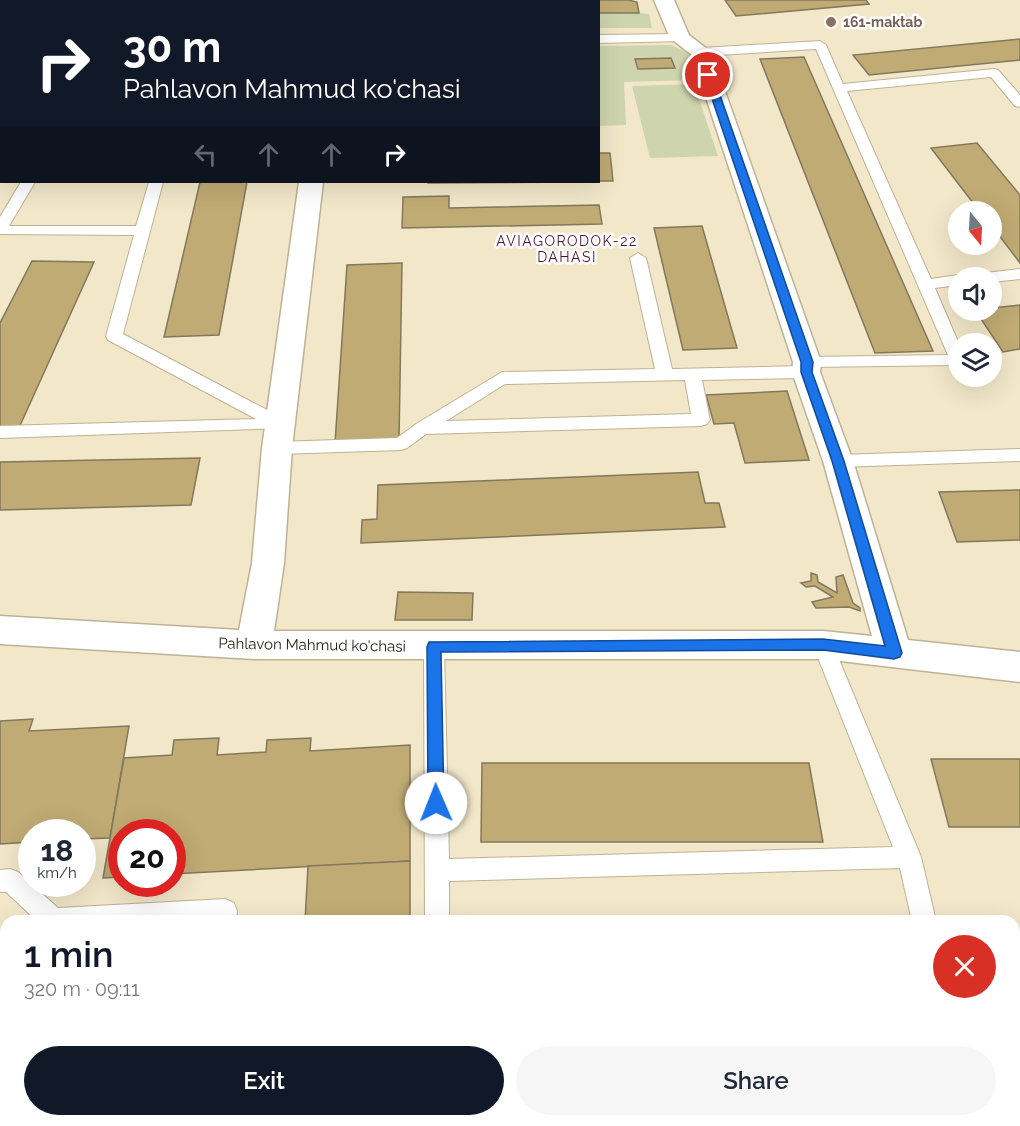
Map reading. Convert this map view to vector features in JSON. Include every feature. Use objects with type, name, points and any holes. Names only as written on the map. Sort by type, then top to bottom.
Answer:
[{"type":"street","points":[[664,0],[690,45],[807,367],[838,461],[894,653]]},
{"type":"street","points":[[254,645],[268,563],[279,436],[311,183]]},
{"type":"street","name":"Pahlavon Mahmud ko'chasi","points":[[0,630],[254,645],[434,647],[823,645],[1020,667]]},
{"type":"lane","points":[[600,39],[690,45],[820,45],[948,335]]},
{"type":"lane","points":[[838,88],[994,73],[1020,103]]},
{"type":"lane","points":[[27,183],[0,230],[142,231]]},
{"type":"lane","points":[[156,183],[114,336],[279,436]]},
{"type":"lane","points":[[638,258],[666,375]]},
{"type":"lane","points":[[1002,276],[1020,274]]},
{"type":"lane","points":[[927,284],[948,281]]},
{"type":"lane","points":[[0,432],[279,436],[401,444],[422,428],[502,378],[692,374],[948,360]]},
{"type":"lane","points":[[422,428],[701,420],[692,374]]},
{"type":"lane","points":[[838,461],[1020,455]]},
{"type":"lane","points":[[823,645],[909,857],[923,915]]},
{"type":"lane","points":[[434,647],[437,915]]},
{"type":"lane","points":[[437,870],[909,857]]},
{"type":"lane","points":[[0,881],[10,880],[48,915]]},
{"type":"lane","points":[[149,915],[225,911],[225,915]]},
{"type":"green space","points":[[600,0],[637,2],[639,13],[649,14],[652,28],[600,28]]},
{"type":"green space","points":[[671,45],[689,53],[696,80],[624,82],[626,125],[600,126],[600,46]]},
{"type":"green space","points":[[694,84],[718,156],[650,158],[632,86]]},
{"type":"building","points":[[600,0],[637,2],[639,13],[600,13]]},
{"type":"building","points":[[725,0],[866,0],[869,4],[736,16]]},
{"type":"building","points":[[1020,39],[1020,60],[869,75],[853,55]]},
{"type":"building","points":[[804,57],[933,351],[875,353],[760,59]]},
{"type":"building","points":[[671,58],[675,68],[638,69],[635,59]]},
{"type":"building","points":[[977,143],[1020,195],[1020,263],[1002,239],[1002,201],[972,201],[931,148]]},
{"type":"building","points":[[600,153],[610,153],[613,181],[600,181]]},
{"type":"building","points":[[200,183],[247,183],[219,335],[164,337]]},
{"type":"building","points":[[449,196],[449,208],[599,205],[602,224],[402,228],[403,197]]},
{"type":"building","points":[[702,226],[737,348],[683,350],[654,228]]},
{"type":"building","points":[[32,261],[94,262],[18,430],[0,429],[0,323]]},
{"type":"building","points":[[402,263],[399,441],[335,443],[347,265]]},
{"type":"building","points":[[1020,305],[1020,349],[1003,352],[1002,333],[990,333],[982,321],[1002,321],[1002,307]]},
{"type":"building","points":[[787,391],[809,460],[745,463],[734,423],[714,424],[706,395]]},
{"type":"building","points":[[200,458],[191,505],[0,510],[0,462]]},
{"type":"building","points":[[698,472],[705,503],[719,503],[725,527],[361,543],[362,520],[377,519],[378,485]]},
{"type":"building","points":[[1020,490],[1020,540],[957,542],[939,492]]},
{"type":"building","points":[[811,573],[817,575],[818,582],[837,593],[836,577],[843,575],[853,603],[860,608],[860,611],[849,607],[816,608],[812,602],[833,597],[815,586],[806,587],[801,583],[811,581]]},
{"type":"building","points":[[398,592],[473,593],[472,620],[395,620]]},
{"type":"building","points":[[33,719],[29,731],[129,726],[113,819],[108,819],[108,838],[96,838],[96,819],[18,819],[18,843],[0,844],[0,721]]},
{"type":"building","points":[[219,738],[217,755],[266,752],[267,740],[311,738],[310,751],[410,745],[410,861],[186,873],[186,819],[113,819],[124,758],[172,755],[174,740]]},
{"type":"building","points":[[931,759],[1020,759],[1020,827],[949,827]]},
{"type":"building","points":[[482,763],[809,763],[823,842],[481,842]]},
{"type":"building","points":[[108,849],[108,878],[103,878]]},
{"type":"building","points":[[410,861],[410,915],[305,915],[308,866]]},
{"type":"place","name":"161-maktab","points":[[831,22]]},
{"type":"district","name":"AVIAGORODOK-22 DAHASI","points":[[567,250]]},
{"type":"route","points":[[436,803],[434,647],[823,645],[894,653],[838,461],[806,372],[807,362],[708,75]]}]
